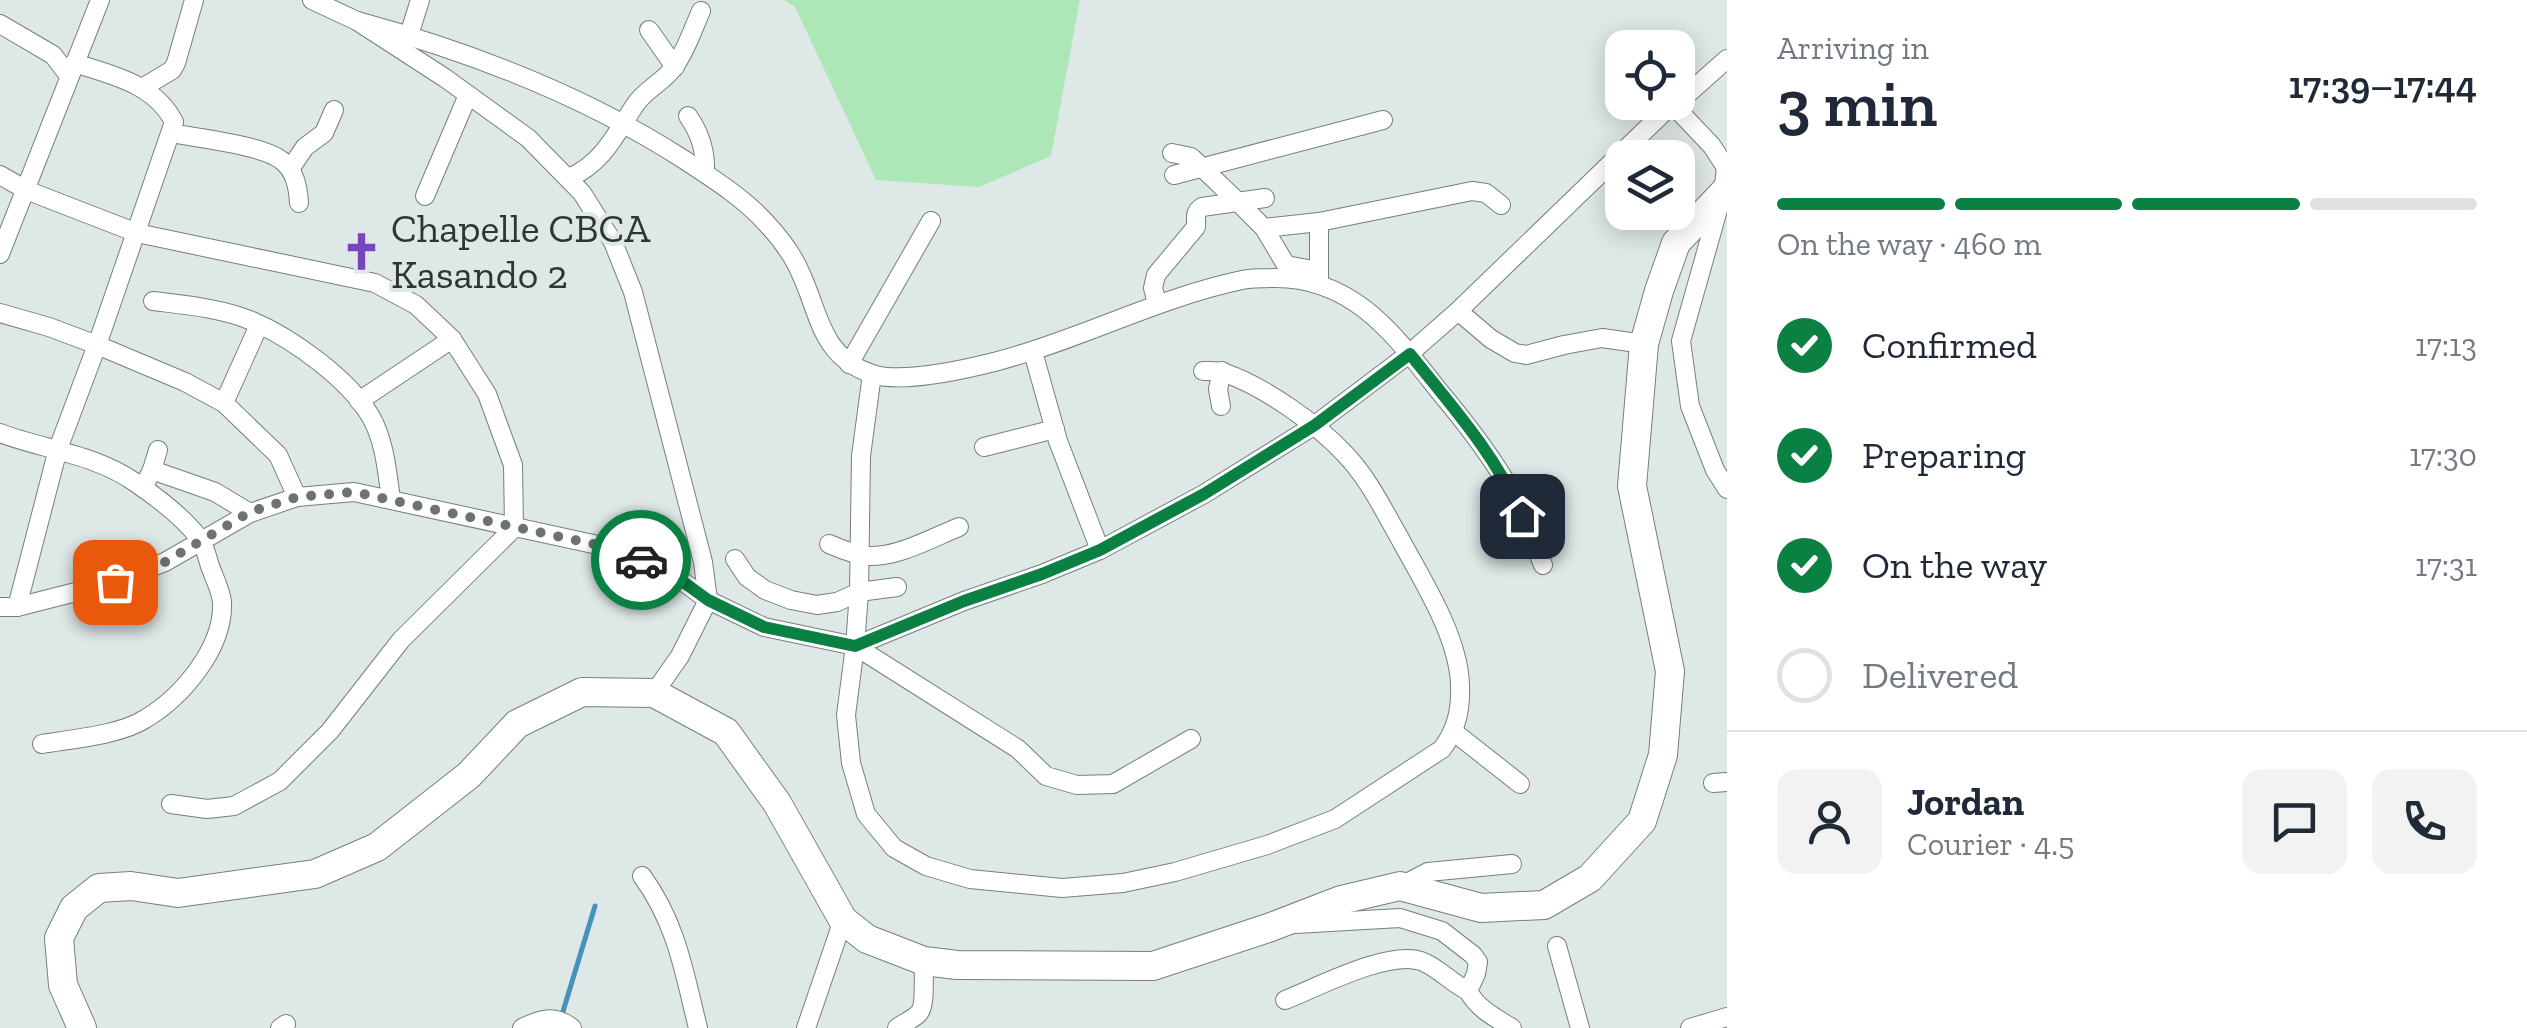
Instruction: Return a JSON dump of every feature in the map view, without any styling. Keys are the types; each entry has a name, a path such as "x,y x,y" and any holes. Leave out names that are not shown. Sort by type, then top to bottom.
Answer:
{"highway":[{"path":"82,1028 63,986 59,938 74,908 99,888 132,886 178,893 315,874 378,848 469,775 517,724 582,692 654,694 726,732 778,803 843,920 866,939 924,961 957,965 1154,966 1340,900 1400,886 1480,908 1544,905 1590,878 1642,821 1664,754 1670,671 1632,486 1644,344 1676,244 1725,190"}],"street":[{"path":"0,254 100,0"},
{"path":"142,88 172,70 194,0"},
{"path":"312,0 358,21 409,35 511,73 625,124 705,174 767,224 800,271 833,350 849,364 872,374 893,378 976,366 1033,352 1158,303 1246,278 1319,278"},
{"path":"409,35 420,0"},
{"path":"569,178 585,171 625,124 636,103 675,67 701,11"},
{"path":"358,21 528,138 569,178 613,242 633,292 703,562 708,600 680,656 654,694"},
{"path":"0,24 72,70 136,83 168,111 174,122 58,449 8,607"},
{"path":"649,30 675,67"},
{"path":"1695,87 1727,59"},
{"path":"425,196 468,95"},
{"path":"290,169 305,147 324,133 334,110"},
{"path":"688,116 706,155 705,174"},
{"path":"1174,175 1383,120"},
{"path":"855,646 1100,550 1204,494 1315,425 1410,354 1656,120"},
{"path":"1687,120 1726,168 1725,190 1681,341 1690,406 1715,470 1727,489"},
{"path":"171,133 261,150 278,157 296,181 298,203"},
{"path":"1172,153 1191,158 1239,203 1264,228 1286,265 1319,278 1372,313 1410,354 1476,437 1512,491 1544,565"},
{"path":"0,175 26,190 137,233 375,283 416,305 452,339 487,394 512,466 514,528 401,640 330,731 280,781 234,806 206,809 171,804"},
{"path":"1264,228 1318,222 1472,191 1486,193 1502,205"},
{"path":"1158,303 1153,288 1156,275 1196,226 1197,210 1265,198"},
{"path":"849,364 931,221"},
{"path":"1318,222 1319,278"},
{"path":"153,301 252,321 322,364 348,386 372,418 384,449 390,500"},
{"path":"1458,311 1490,339 1526,355 1602,338 1644,344"},
{"path":"0,313 97,346 185,382 224,403 278,455 297,497"},
{"path":"224,403 259,325"},
{"path":"359,402 452,339"},
{"path":"1033,352 1054,430 1100,550"},
{"path":"872,374 860,456 859,592 846,716 852,763 866,814 894,848 926,866 970,879 1062,888 1123,883 1175,872 1267,845 1335,818 1442,749 1454,732 1460,709 1454,649 1425,585 1370,486 1315,425 1260,390 1222,372 1203,370"},
{"path":"1221,406 1218,389 1222,372"},
{"path":"984,447 1054,430"},
{"path":"0,434 100,464 143,488 201,540 222,601 219,624 201,668 144,721 98,736 42,744"},
{"path":"143,488 158,450"},
{"path":"152,470 215,492 250,512"},
{"path":"8,607 115,582 165,562 250,512 297,497 354,492 607,547 667,570 708,600 764,627 855,646 1018,749 1046,776 1077,785 1113,784 1191,739"},
{"path":"828,544 872,555 900,551 959,528"},
{"path":"734,559 747,577 765,590 817,605 837,602 859,592 897,587"},
{"path":"1454,732 1520,784"},
{"path":"1400,886 1428,872 1512,864"},
{"path":"642,876 660,900 676,940 698,1028"},
{"path":"1271,927 1400,918 1442,931 1478,962 1468,991"},
{"path":"806,1028 843,920"},
{"path":"1557,946 1580,1028"},
{"path":"1285,1000 1375,964 1407,958 1426,962 1468,991 1482,1010 1512,1028"},
{"path":"897,1028 919,1013 923,1004 924,961"},
{"path":"1690,1028 1727,1017"},
{"path":"522,1028 542,1018 565,1024"}],"green space":[{"path":"784,0 1080,0 1051,156 979,187 876,180 795,7"}],"waterway":[{"path":"561,1018 595,906"}],"way so far":[{"path":"115,582 165,562 250,512 297,497 354,492 607,547 641,560"}],"place":[{"name":"Chapelle CBCA Kasando 2","path":"361,251"}],"route":[{"path":"641,560 667,570 708,600 764,627 855,646 1100,550 1204,494 1315,425 1410,354 1476,437 1512,491 1522,516"}]}
